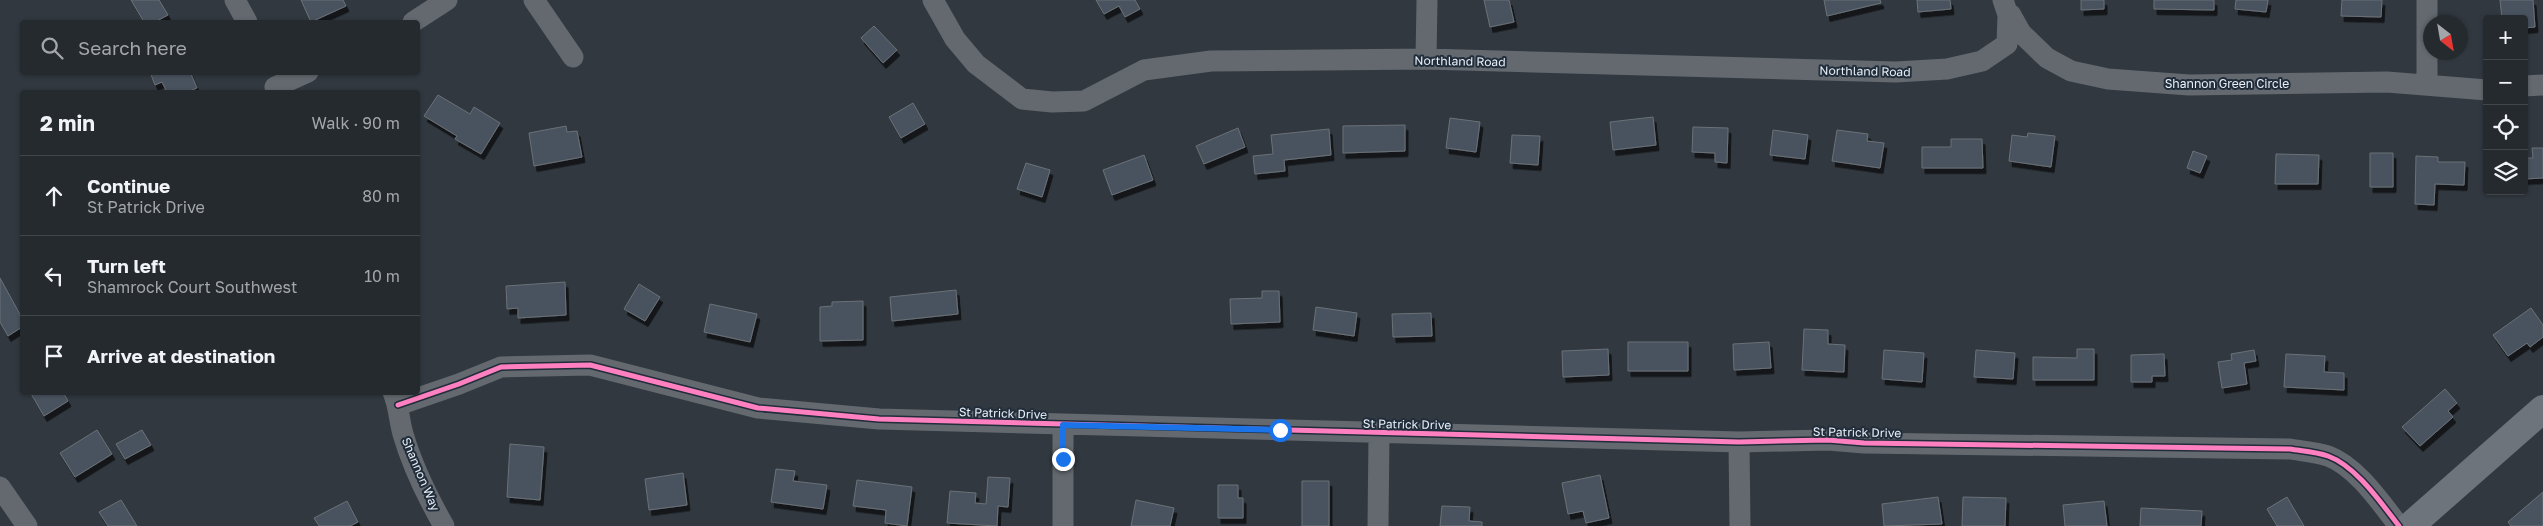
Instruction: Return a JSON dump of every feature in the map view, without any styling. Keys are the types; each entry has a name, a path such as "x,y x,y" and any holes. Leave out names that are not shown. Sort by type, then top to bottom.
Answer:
{"street":[{"path":"236,0 246,20"},
{"path":"416,20 447,0"},
{"path":"534,0 573,57"},
{"name":"Northland Road","path":"933,0 956,38 976,64 1022,99 1084,101 1144,70 1211,61 1426,59 1896,72 1947,69 1982,61 2007,44 2005,7"},
{"path":"1426,59 1428,0"},
{"path":"2427,0 2427,85"},
{"name":"Shannon Green Circle","path":"2005,7 2021,33 2047,58 2072,71 2108,79 2189,84 2387,82 2483,90"},
{"path":"274,84 300,75"},
{"path":"2528,86 2543,85"},
{"name":"St Patrick Drive","path":"420,393 459,384 501,366 590,365 758,408 880,420 1739,442 1828,440 1864,443 2290,449 2328,456 2352,472 2376,495 2399,526"},
{"name":"St Patrick Drive","path":"396,399 413,395"},
{"name":"Shannon Way","path":"396,399 403,434 432,504 444,526"},
{"path":"2410,526 2543,409"},
{"path":"1063,425 1063,526"},
{"path":"1378,526 1379,433"},
{"path":"1739,442 1740,526"},
{"path":"0,487 27,526"}],"building":[{"path":"131,0 159,0 168,15 159,20 143,20"},
{"path":"301,0 343,0 346,6 315,20 310,20"},
{"path":"1096,0 1135,0 1140,9 1125,17 1119,6 1104,14"},
{"path":"1484,0 1509,0 1514,22 1490,27"},
{"path":"1824,0 1880,0 1881,3 1827,16"},
{"path":"1917,0 1950,0 1951,9 1918,12"},
{"path":"2081,0 2104,0 2104,9 2081,10"},
{"path":"2154,0 2214,0 2214,10 2154,9"},
{"path":"2236,0 2268,0 2266,12 2235,9"},
{"path":"2342,0 2382,0 2381,17 2341,16"},
{"path":"2500,0 2533,0 2535,27 2528,28 2528,15 2502,15"},
{"path":"874,26 897,50 883,63 861,38"},
{"path":"151,75 191,75 197,88 192,90 166,90 162,82 155,85"},
{"path":"438,95 470,114 474,107 500,123 481,154 455,139 457,136 424,116"},
{"path":"913,103 925,124 901,138 889,117"},
{"path":"1653,117 1656,145 1613,150 1610,122"},
{"path":"1450,118 1480,122 1476,152 1446,148"},
{"path":"1405,125 1405,151 1343,153 1343,126"},
{"path":"566,126 567,132 577,131 582,157 534,166 529,133"},
{"path":"1693,127 1728,128 1727,163 1715,162 1715,153 1692,152"},
{"path":"1238,128 1245,147 1204,164 1196,146"},
{"path":"1329,129 1331,155 1284,160 1285,171 1255,174 1253,156 1273,154 1271,135"},
{"path":"1773,130 1808,135 1805,159 1770,155"},
{"path":"1837,130 1868,134 1867,141 1884,143 1880,168 1832,161"},
{"path":"2028,133 2055,136 2051,167 2009,161 2012,135 2027,137"},
{"path":"1512,135 1540,136 1538,165 1510,163"},
{"path":"1951,139 1982,139 1983,168 1922,168 1922,147 1951,147"},
{"path":"2532,148 2543,148 2543,178 2528,179 2528,158 2533,158"},
{"path":"2193,151 2207,156 2200,173 2187,168"},
{"path":"2370,153 2393,153 2393,187 2370,187"},
{"path":"2276,154 2319,155 2318,184 2275,184"},
{"path":"1144,155 1153,180 1112,195 1103,170"},
{"path":"2416,156 2438,157 2438,162 2465,162 2464,185 2435,184 2434,205 2415,204"},
{"path":"1026,163 1050,170 1042,197 1017,189"},
{"path":"0,278 20,314 20,328 8,336 0,322"},
{"path":"565,282 566,315 518,318 518,308 507,309 506,286"},
{"path":"639,284 660,297 645,321 624,309"},
{"path":"956,290 958,314 892,321 890,297"},
{"path":"1262,291 1279,291 1280,322 1231,324 1230,299 1262,298"},
{"path":"863,301 863,340 820,341 820,307 832,306 832,302"},
{"path":"710,304 757,314 750,342 704,332"},
{"path":"1316,307 1357,313 1354,336 1313,330"},
{"path":"2531,308 2543,325 2543,337 2530,347 2527,343 2508,356 2493,335"},
{"path":"1431,313 1432,336 1393,337 1392,314"},
{"path":"1804,329 1828,330 1828,344 1845,345 1844,372 1802,370"},
{"path":"1628,342 1688,342 1688,371 1628,371"},
{"path":"1769,342 1771,368 1734,370 1733,344"},
{"path":"1608,349 1609,375 1563,377 1562,351"},
{"path":"2077,349 2094,349 2094,380 2033,380 2033,357 2077,358"},
{"path":"1884,350 1924,353 1922,382 1882,379"},
{"path":"1976,350 2015,353 2013,379 1974,377"},
{"path":"2254,350 2256,361 2244,363 2247,384 2222,388 2218,362 2232,360 2231,354"},
{"path":"2164,354 2165,376 2152,376 2152,382 2131,382 2131,355"},
{"path":"2286,354 2325,356 2324,372 2344,373 2344,390 2284,387"},
{"path":"2445,389 2457,403 2448,411 2453,417 2420,446 2402,427"},
{"path":"32,395 65,395 68,401 44,416"},
{"path":"97,430 112,454 75,477 60,453"},
{"path":"142,430 151,445 125,459 116,444"},
{"path":"510,444 544,447 540,500 507,497"},
{"path":"776,469 795,471 793,481 827,485 823,509 771,502"},
{"path":"683,473 687,505 649,510 645,479"},
{"path":"1600,475 1609,518 1586,523 1583,511 1568,514 1562,483"},
{"path":"988,477 1010,478 1008,507 998,506 997,526 947,523 950,491 976,493 975,503 986,504"},
{"path":"857,480 912,487 907,526 885,523 886,510 853,506"},
{"path":"1302,481 1329,481 1329,526 1302,526"},
{"path":"1218,485 1238,485 1238,498 1243,498 1243,518 1218,518"},
{"path":"2543,492 2543,526 2511,526 2508,522"},
{"path":"1938,497 1942,524 1884,526 1882,504"},
{"path":"1963,497 2006,498 2005,526 1962,526"},
{"path":"2287,497 2304,526 2277,526 2267,509"},
{"path":"121,500 137,526 108,526 99,512"},
{"path":"1136,500 1174,508 1170,526 1131,526"},
{"path":"347,501 358,522 350,526 319,526 314,518"},
{"path":"2104,501 2107,526 2065,526 2063,505"},
{"path":"1442,506 1470,507 1469,521 1482,522 1482,526 1440,526"},
{"path":"2141,508 2202,511 2201,526 2140,526"}],"cycle path":[{"path":"398,405 501,367 590,365 758,408 879,419 1739,442 1828,440 1864,443 2290,449 2328,456 2348,468 2376,496 2399,526"}],"route":[{"path":"1063,459 1063,425 1280,430"}]}
